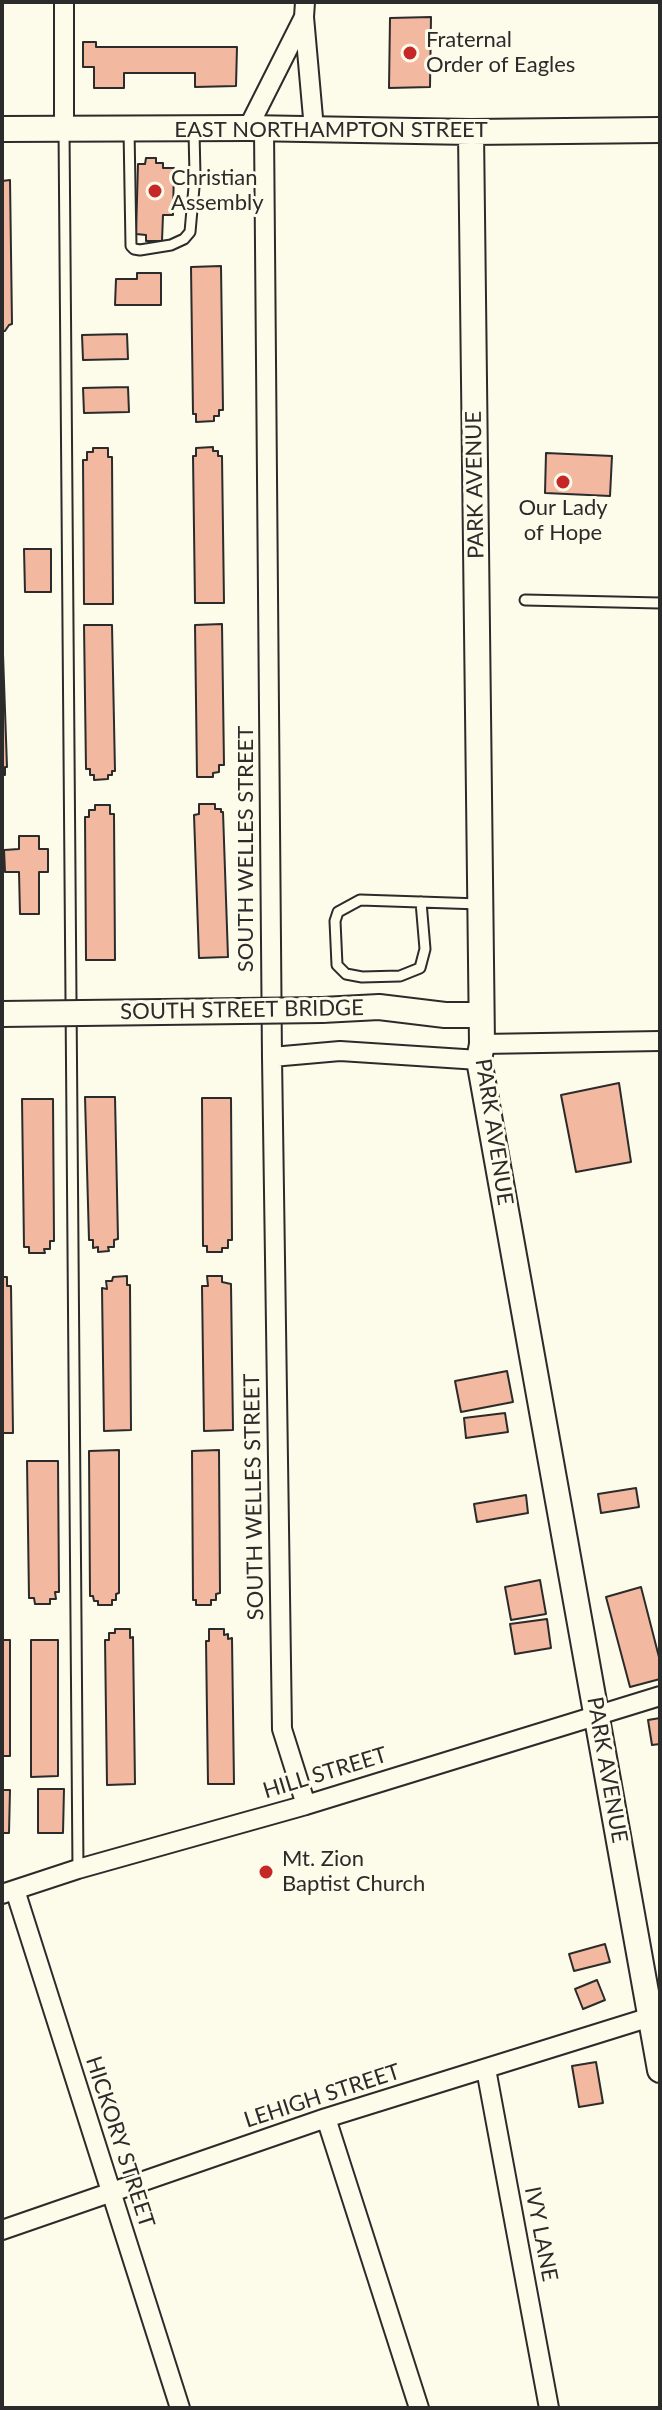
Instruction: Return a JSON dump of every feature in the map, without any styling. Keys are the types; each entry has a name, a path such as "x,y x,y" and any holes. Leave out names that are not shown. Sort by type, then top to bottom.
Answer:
{"main road":[{"name":"EAST NORTHAMPTON STREET","path":"2,129 660,130"},
{"name":"PARK AVENUE","path":"471,132 480,1052 597,1715 655,2016 660,2070"},
{"name":"SOUTH STREET BRIDGE","path":"2,1014 379,1007 445,1015 481,1015"}],"street":[{"path":"64,2 64,129"},
{"path":"256,129 304,10"},
{"path":"304,10 314,129"},
{"name":"SOUTH WELLES STREET","path":"256,129 282,1729 306,1805"},
{"path":"272,1057 340,1051 480,1052 660,1041"},
{"name":"HILL STREET","path":"8,1892 78,1869 306,1805 660,1696"},
{"name":"HICKORY STREET","path":"8,1892 111,2193 180,2408"},
{"name":"LEHIGH STREET","path":"2,2230 326,2118 655,2016"},
{"name":"IVY LANE","path":"486,2069 549,2408"},
{"path":"326,2118 419,2408"}],"lane":[{"path":"64,129 78,1869"},
{"path":"129,129 131,246 140,250 171,245 190,232 195,176 194,129"},
{"path":"525,600 660,603"},
{"path":"421,902 425,949 420,968 400,976 362,977 346,974 337,965 335,921 338,912 360,900 421,902 480,904"}],"building":[{"name":"Fraternal Order of Eagles","path":"431,17 430,87 389,88 390,18"},
{"path":"83,42 96,42 96,47 237,47 236,86 195,87 195,73 124,73 124,88 94,88 94,67 83,67"},
{"name":"Christian Assembly","path":"146,158 156,158 156,163 163,163 163,168 174,168 173,215 163,215 162,241 146,241 146,235 136,234 138,164 145,164"},
{"path":"10,180 12,324 2,331 2,181"},
{"path":"221,266 223,410 219,410 219,416 214,416 214,421 196,422 196,414 193,414 191,267"},
{"path":"137,273 161,273 161,305 115,305 116,279 137,279"},
{"path":"127,334 128,359 83,360 82,335"},
{"path":"128,387 129,412 84,413 83,388"},
{"path":"213,447 213,451 218,451 218,456 222,456 224,603 195,603 193,456 196,456 196,448"},
{"path":"93,448 108,448 108,457 112,457 113,604 84,604 83,460 87,460 87,452 93,452"},
{"path":"546,453 612,456 610,496 545,493"},
{"path":"24,549 51,549 51,592 25,592"},
{"path":"222,624 224,765 219,765 219,772 213,773 213,777 197,777 195,625"},
{"path":"84,625 112,625 115,771 108,775 108,779 94,780 90,769 86,769"},
{"path":"2,626 7,767 5,775 2,775"},
{"path":"199,804 215,804 215,809 223,812 228,957 199,958 194,815 199,814"},
{"path":"95,805 110,805 110,814 114,814 115,960 86,960 85,817 89,817 89,810 95,810"},
{"path":"19,836 39,836 39,849 48,849 48,872 39,872 39,914 20,914 19,872 5,872 4,850 19,849"},
{"path":"619,1083 631,1162 576,1172 561,1095"},
{"path":"85,1097 115,1097 118,1239 114,1240 114,1247 108,1247 109,1251 98,1252 98,1247 93,1248 93,1240 89,1240"},
{"path":"202,1098 231,1098 232,1240 228,1240 228,1248 222,1248 222,1252 207,1252 207,1246 203,1246"},
{"path":"22,1099 53,1099 54,1241 50,1241 50,1249 44,1249 45,1253 29,1253 29,1247 24,1247"},
{"path":"127,1276 127,1285 130,1285 131,1430 104,1431 102,1288 107,1289 106,1281 112,1281 113,1277"},
{"path":"207,1276 222,1276 222,1282 231,1284 233,1430 204,1431 202,1286 208,1286"},
{"path":"2,1277 7,1277 7,1286 11,1286 13,1433 2,1433"},
{"path":"507,1371 513,1402 461,1412 455,1381"},
{"path":"505,1413 508,1432 466,1438 464,1418"},
{"path":"119,1450 119,1593 116,1600 112,1600 112,1605 98,1605 98,1601 90,1596 89,1451"},
{"path":"219,1450 220,1593 216,1594 216,1600 211,1600 211,1605 196,1605 196,1600 193,1600 192,1451"},
{"path":"27,1461 58,1461 59,1592 55,1592 56,1599 50,1599 50,1604 35,1604 34,1598 29,1598"},
{"path":"636,1488 639,1507 601,1513 598,1494"},
{"path":"526,1495 528,1513 477,1522 474,1504"},
{"path":"540,1580 546,1614 511,1620 505,1587"},
{"path":"641,1587 660,1661 660,1679 630,1687 606,1597"},
{"path":"547,1619 551,1648 515,1654 510,1624"},
{"path":"115,1629 130,1629 130,1638 133,1637 135,1784 107,1785 105,1640 109,1640 109,1633 115,1633"},
{"path":"209,1629 224,1629 224,1635 232,1638 234,1784 208,1784 206,1641 209,1641"},
{"path":"2,1640 10,1640 10,1756 2,1756"},
{"path":"31,1640 58,1640 58,1776 31,1777"},
{"path":"660,1718 660,1744 652,1745 648,1720"},
{"path":"38,1789 64,1789 63,1833 38,1833"},
{"path":"2,1790 10,1790 9,1833 2,1833"},
{"path":"605,1944 610,1962 574,1971 569,1954"},
{"path":"597,1980 605,2000 583,2009 575,1989"},
{"path":"596,2062 603,2103 579,2107 572,2066"}],"place":[{"name":"Fraternal Order of Eagles","path":"410,53"},
{"name":"Christian Assembly","path":"155,191"},
{"name":"Our Lady of Hope","path":"563,482"},
{"name":"Mt. Zion Baptist Church","path":"266,1872"}]}
